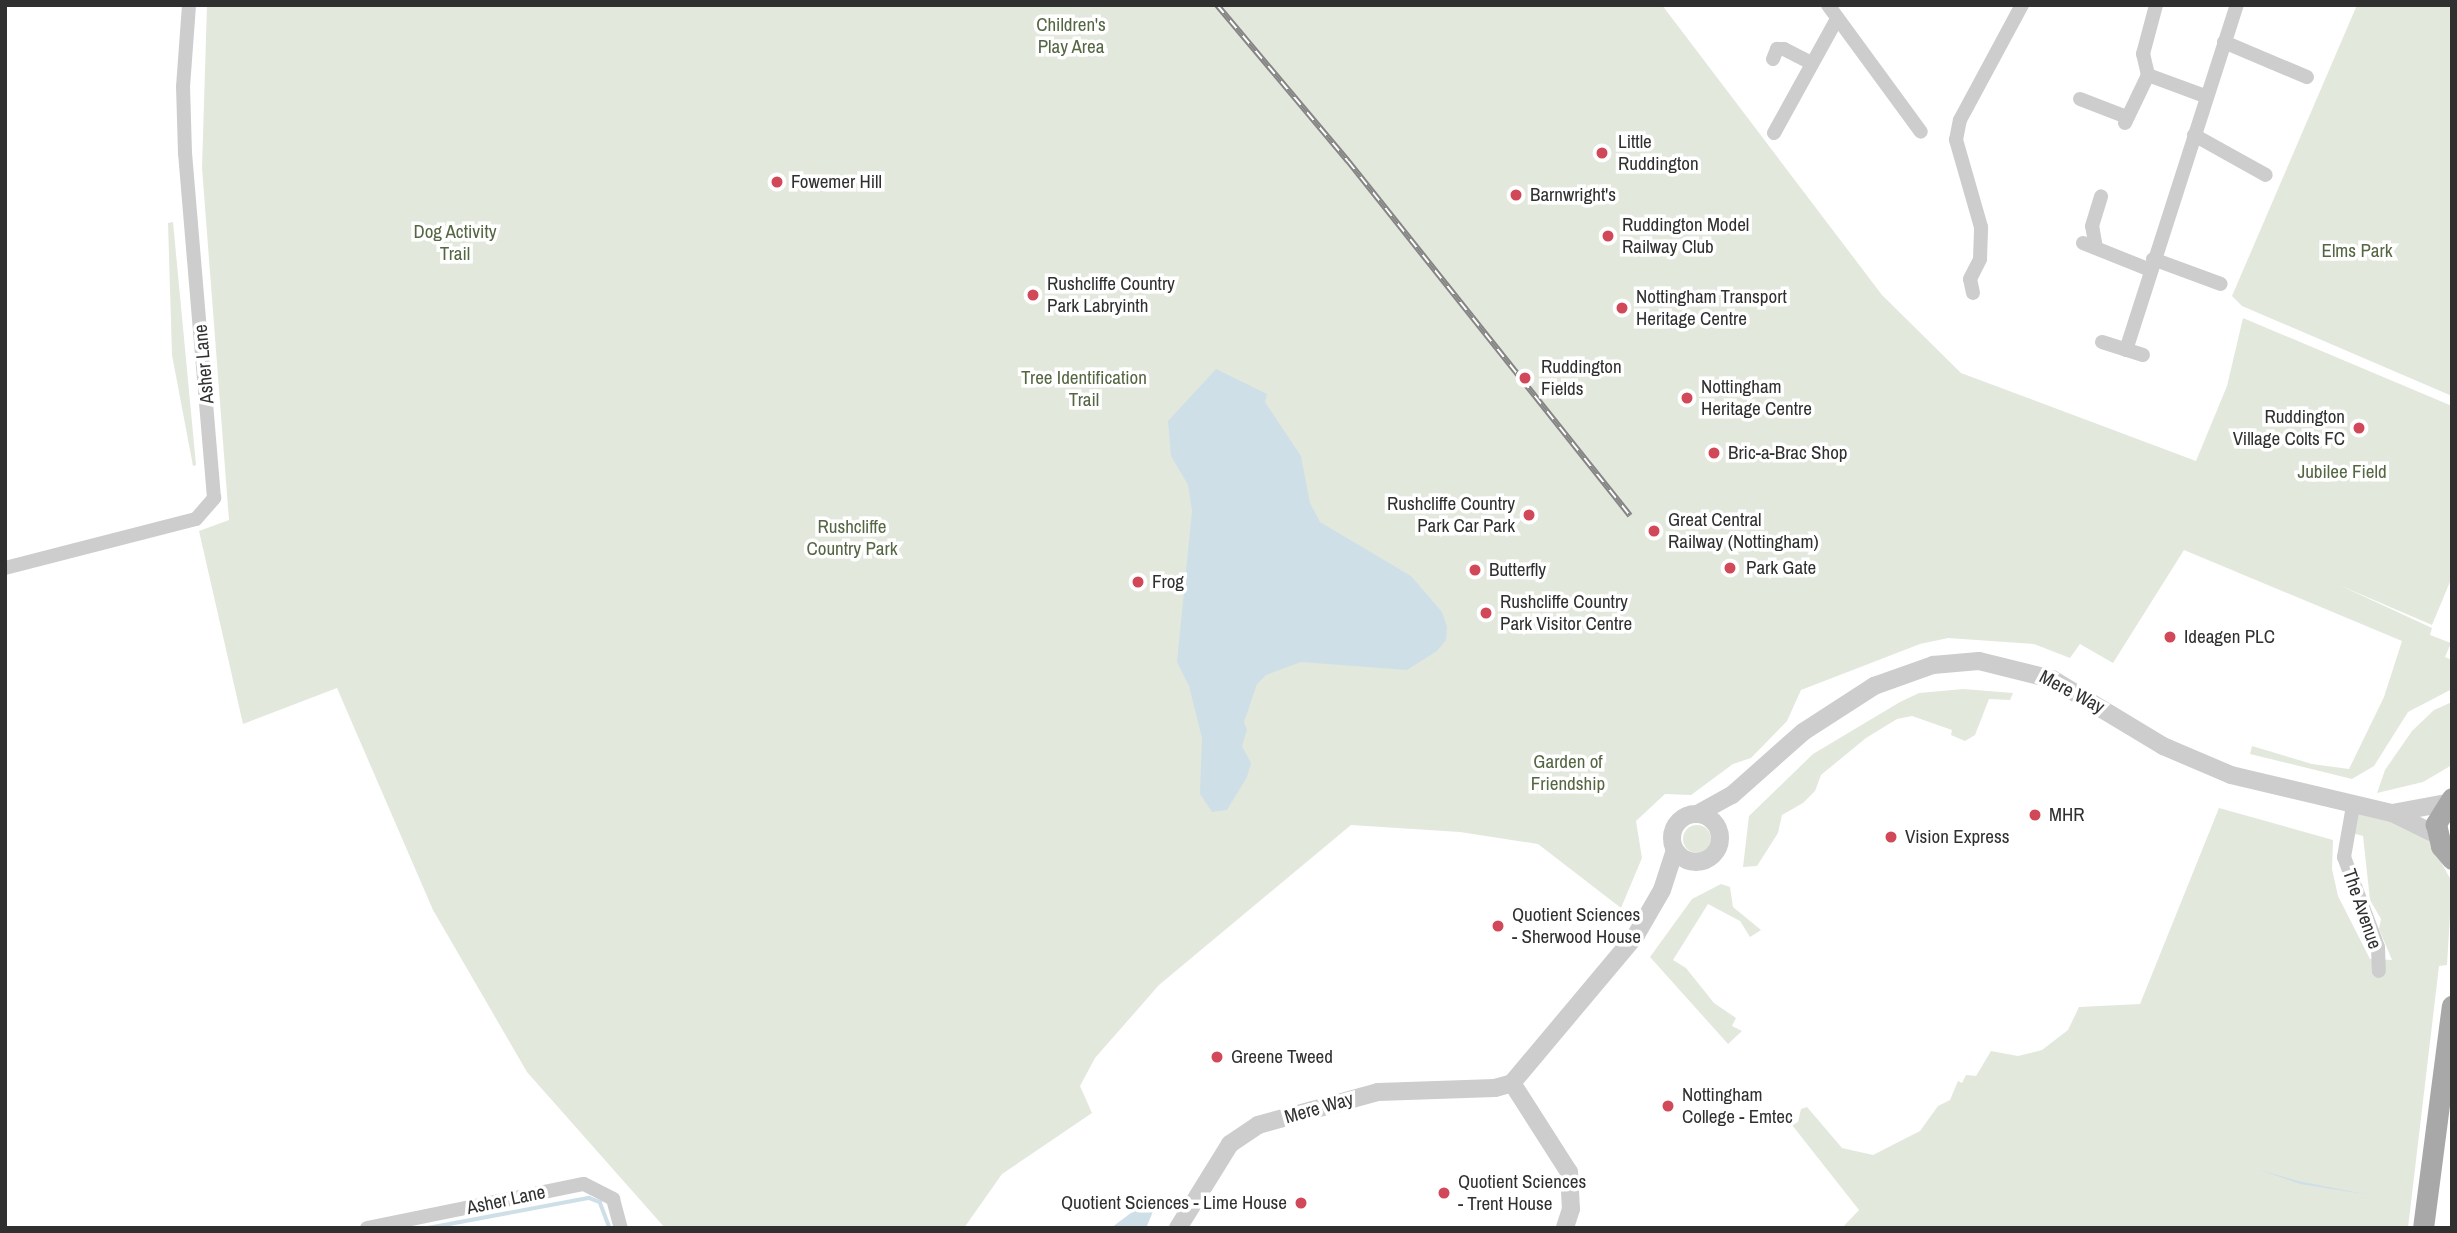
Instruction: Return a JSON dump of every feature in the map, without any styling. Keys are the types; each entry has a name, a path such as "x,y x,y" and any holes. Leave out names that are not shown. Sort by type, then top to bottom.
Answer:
{"main road":[{"path":"2449,800 2439,813 2437,835 2452,859"},
{"path":"2423,1228 2452,1006"}],"street":[{"name":"Asher Lane","path":"5,568 196,519 214,498 185,153 183,87 189,5"},
{"path":"1828,5 1921,132"},
{"path":"1972,293 1970,279 1980,258 1981,227 1957,152 1958,130 2022,5"},
{"path":"2126,350 2204,96 2237,5"},
{"path":"2128,115 2148,75 2143,54 2155,8 2170,15"},
{"path":"1774,133 1836,19"},
{"path":"2224,42 2307,77"},
{"path":"1773,59 1777,49 1784,49 1811,62"},
{"path":"2148,75 2204,96"},
{"path":"2080,99 2128,115 2147,114"},
{"path":"2194,135 2266,175"},
{"path":"2101,196 2092,226 2090,245 2221,284"},
{"path":"2102,342 2143,355"},
{"name":"Mere Way","path":"1699,813 1732,795 1809,728 1874,686 1933,666 1979,661 2052,678 2172,751 2231,775 2392,813 2437,835"},
{"name":"Mere Way","path":"1719,828 1732,795"},
{"name":"Mere Way","path":"2392,813 2449,800"},
{"name":"The Avenue","path":"2354,806 2344,858 2378,947 2379,971"},
{"path":"1565,1228 1572,1209 1569,1172 1512,1083 1624,950 1662,890 1675,850 1676,825 1699,813 1719,828 1719,847 1708,859 1697,863 1662,890"},
{"path":"1675,850 1697,863"},
{"name":"Mere Way","path":"1178,1228 1230,1144 1258,1125 1378,1092 1495,1088 1512,1083"},
{"name":"Asher Lane","path":"367,1228 584,1184 613,1199 621,1228"}],"green space":[{"name":"Rushcliffe Country Park","path":"207,5 1662,5 1882,295 1961,373 2196,461 2227,386 2243,318 2452,406 2452,577 2432,625 2339,585 2432,628 2430,635 2451,643 2445,657 2452,660 2452,689 2408,712 2374,766 2352,779 2250,754 2252,746 2312,764 2349,769 2384,697 2402,641 2184,550 2113,663 2080,644 2070,658 2034,644 1948,638 1920,644 1801,690 1787,721 1751,758 1733,764 1691,795 1665,794 1636,821 1642,858 1621,908 1538,844 1460,832 1351,825 1159,985 1095,1058 1080,1086 1092,1113 1002,1174 964,1228 665,1228 527,1072 433,910 337,688 243,724 199,531 229,520 202,168"},
{"name":"Elms Park","path":"2357,5 2452,5 2452,396 2242,306 2232,296"},
{"path":"173,222 196,465 193,466 172,355 168,223"},
{"path":"1963,689 2013,693 2010,700 1989,699 1975,735 1965,741 1951,735 1952,730 1912,716 1897,719 1866,738 1821,775 1815,791 1803,803 1782,815 1778,833 1757,866 1743,867 1749,816 1813,754 1919,693"},
{"path":"2452,702 2452,765 2423,782 2377,793 2385,770 2412,731 2434,710"},
{"path":"2219,808 2333,840 2332,869 2338,896 2370,959 2392,960 2379,929 2381,919 2370,900 2363,836 2352,833 2357,813 2412,827 2430,842 2452,882 2447,965 2439,966 2408,1228 1842,1228 1859,1210 1792,1125 1798,1122 1801,1109 1807,1107 1842,1148 1873,1155 1920,1131 1938,1106 1950,1100 1958,1081 1962,1083 1966,1075 1976,1076 1991,1051 2018,1056 2042,1050 2068,1030 2079,1007 2140,1004"},
{"path":"1697,825 1707,829 1711,839 1707,849 1697,853 1687,849 1683,839 1687,829"},
{"path":"1721,884 1730,887 1733,907 1761,930 1750,937 1740,921 1708,904 1673,960 1686,968 1714,1003 1736,1018 1732,1026 1742,1031 1728,1044 1650,957 1692,899"}],"shaded area":[{"path":"1216,369 1267,394 1265,402 1301,456 1310,503 1320,522 1411,576 1442,612 1447,627 1446,640 1437,651 1407,670 1301,662 1266,675 1257,684 1244,722 1247,730 1242,746 1251,763 1247,777 1227,810 1212,812 1200,794 1202,738 1189,686 1177,662 1192,511 1188,485 1171,456 1168,421"},
{"path":"2257,1169 2298,1181 2370,1195 2300,1184"},
{"path":"1148,1200 1155,1207 1146,1228 1111,1228"}],"waterway":[{"path":"428,1228 589,1198 600,1202 610,1228"}],"railway":[{"path":"1217,5 1348,161 1630,516"},
{"path":"1770,455 1778,453"}],"place":[{"name":"Little Ruddington","path":"1602,153"},
{"name":"Fowemer Hill","path":"777,182"},
{"name":"Barnwright's","path":"1516,195"},
{"name":"Ruddington Model Railway Club","path":"1608,236"},
{"name":"Rushcliffe Country Park Labryinth","path":"1033,295"},
{"name":"Nottingham Transport Heritage Centre","path":"1622,308"},
{"name":"Ruddington Fields","path":"1525,378"},
{"name":"Nottingham Heritage Centre","path":"1687,398"},
{"name":"Ruddington Village Colts FC","path":"2359,428"},
{"name":"Bric-a-Brac Shop","path":"1714,453"},
{"name":"Rushcliffe Country Park Car Park","path":"1529,515"},
{"name":"Great Central Railway (Nottingham)","path":"1654,531"},
{"name":"Park Gate","path":"1730,568"},
{"name":"Butterfly","path":"1475,570"},
{"name":"Frog","path":"1138,582"},
{"name":"Rushcliffe Country Park Visitor Centre","path":"1486,613"},
{"name":"Ideagen PLC","path":"2170,637"},
{"name":"MHR","path":"2035,815"},
{"name":"Vision Express","path":"1891,837"},
{"name":"Quotient Sciences - Sherwood House","path":"1498,926"},
{"name":"Greene Tweed","path":"1217,1057"},
{"name":"Nottingham College - Emtec","path":"1668,1106"},
{"name":"Quotient Sciences - Trent House","path":"1444,1193"},
{"name":"Quotient Sciences - Lime House","path":"1301,1203"}],"park label":[{"name":"Children's Play Area","path":"1071,36"},
{"name":"Dog Activity Trail","path":"455,243"},
{"name":"Tree Identification Trail","path":"1084,389"},
{"name":"Jubilee Field","path":"2342,472"},
{"name":"Garden of Friendship","path":"1568,773"}]}
